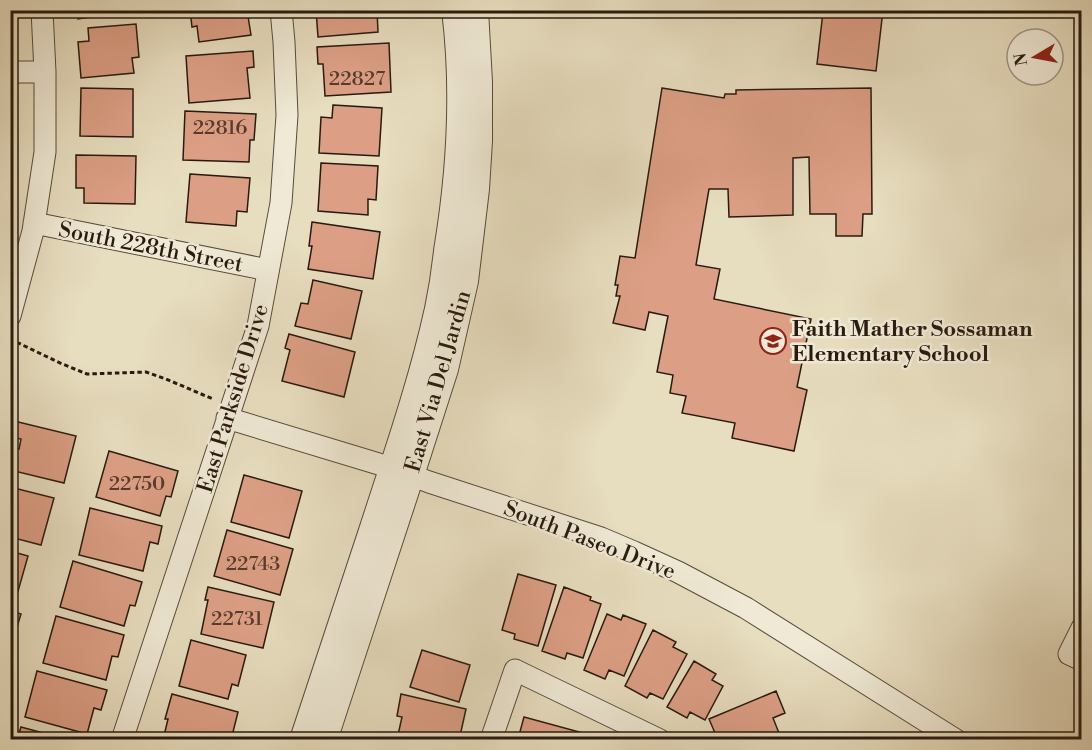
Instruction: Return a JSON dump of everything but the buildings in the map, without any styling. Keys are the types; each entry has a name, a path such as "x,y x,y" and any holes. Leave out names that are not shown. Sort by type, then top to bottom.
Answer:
{"street":[{"path":"10,316 34,223 45,152 42,10"},
{"name":"East Parkside Drive","path":"122,740 258,326 281,203 287,115 281,10"},
{"name":"East Via Del Jardin","path":"324,740 402,472 438,308 452,220 457,170 459,75 469,11"},
{"path":"10,72 45,72"},
{"name":"South 228th Street","path":"34,223 268,270"},
{"name":"South Paseo Drive","path":"229,413 601,538 678,572 746,608 956,740"},
{"name":"East Via Del Jardin","path":"303,740 402,472"},
{"path":"1075,657 1082,628"},
{"path":"491,740 515,670 660,740"}],"path":[{"path":"10,339 87,374 146,372 214,400 229,413"}],"place":[{"name":"Faith Mather Sossaman Elementary School","path":"773,341"}]}
